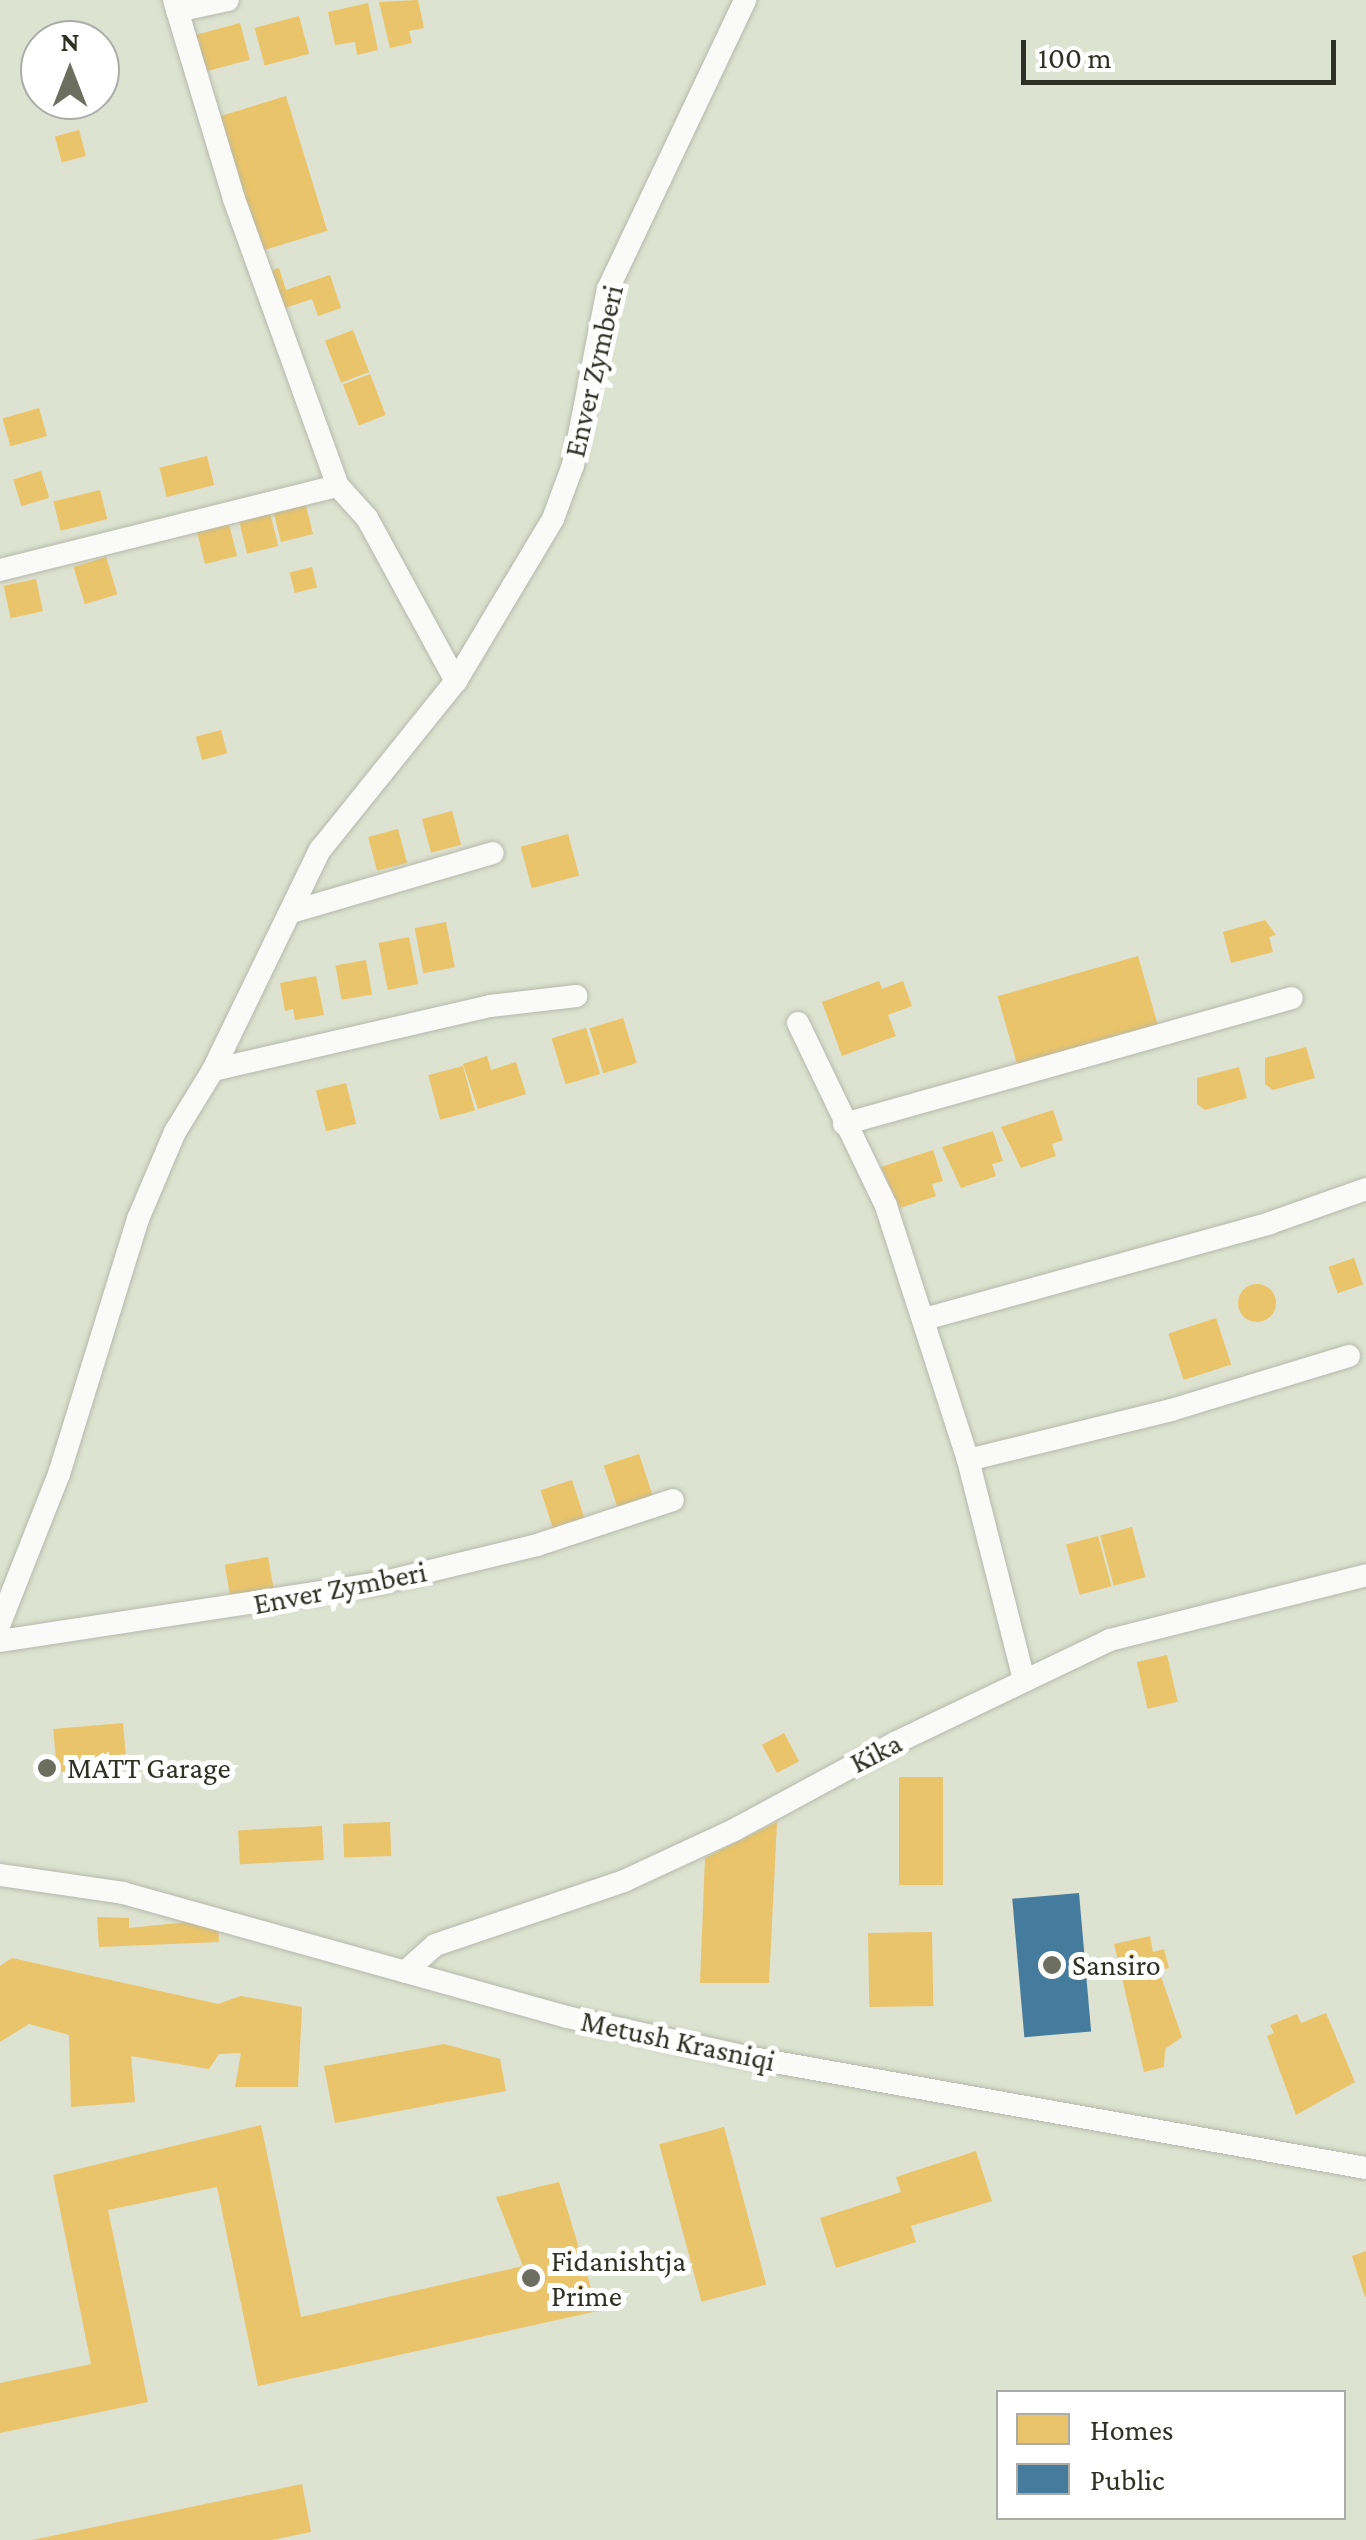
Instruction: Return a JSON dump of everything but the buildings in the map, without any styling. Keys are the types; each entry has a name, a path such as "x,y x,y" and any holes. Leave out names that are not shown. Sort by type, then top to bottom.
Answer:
{"street":[{"path":"228,0 176,5 240,218 338,486 366,518 456,680"},
{"name":"Enver Zymberi","path":"0,1623 59,1474 138,1219 176,1132 213,1070 280,920 291,912 320,850 456,680 553,518 572,465 608,289 744,0"},
{"path":"0,570 338,486"},
{"path":"291,912 493,852"},
{"path":"213,1070 490,1006 576,996"},
{"path":"844,1124 1292,998"},
{"path":"798,1023 886,1206 968,1460 1024,1678"},
{"path":"925,1320 1270,1223 1366,1189"},
{"path":"968,1460 1171,1410 1349,1356"},
{"name":"Enver Zymberi","path":"0,1641 380,1583 537,1545 673,1500"},
{"name":"Kika","path":"404,1972 436,1945 624,1881 734,1830 1024,1678 1110,1640 1366,1574"},
{"name":"Metush Krasniqi","path":"0,1875 124,1893 404,1972 747,2057 1366,2168"}],"place":[{"name":"MATT Garage","path":"47,1768"},
{"name":"Sansiro","path":"1052,1965"},
{"name":"Fidanishtja Prime","path":"531,2278"}]}
